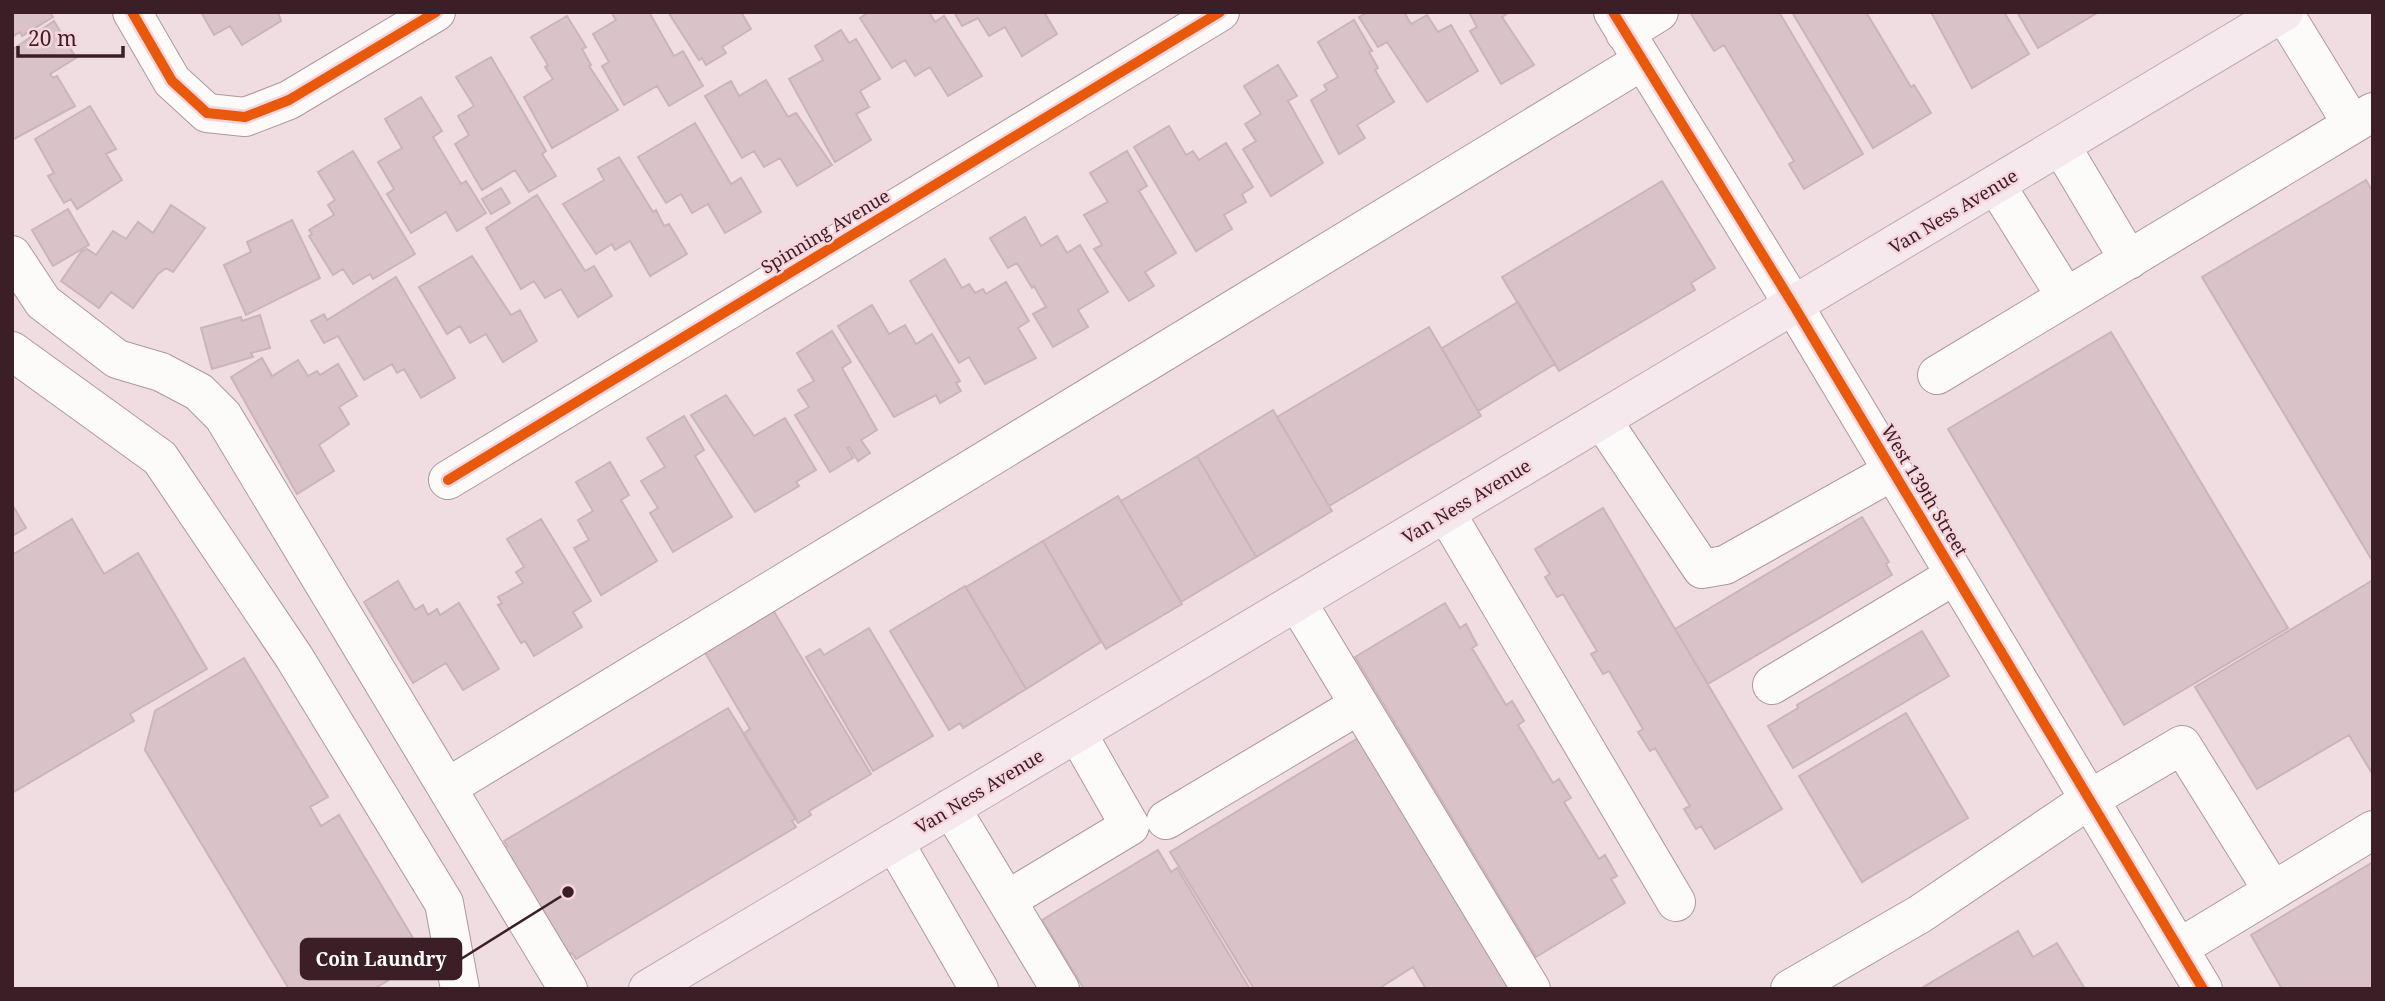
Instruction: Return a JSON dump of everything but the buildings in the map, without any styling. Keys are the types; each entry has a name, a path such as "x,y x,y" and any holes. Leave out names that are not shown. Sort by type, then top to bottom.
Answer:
{"main road":[{"name":"Van Ness Avenue","path":"648,989 2284,12"}],"street":[{"path":"132,12 172,81 207,113 245,117 289,100 436,12"},
{"name":"Spinning Avenue","path":"448,480 1220,12"},
{"path":"448,787 1627,35 1659,12"},
{"path":"1937,375 2362,118 2284,12"},
{"name":"West 139th Street","path":"1627,35 1794,306 2203,989"},
{"path":"2061,146 2129,260"},
{"path":"1996,185 2066,297"},
{"path":"12,255 43,302 117,359 161,372 199,391 223,416 568,989"},
{"path":"12,351 160,458 294,657 444,903 460,989"},
{"path":"1602,420 1702,569 1726,565 1893,471"},
{"path":"1446,513 1676,902"},
{"path":"1772,685 1955,575"},
{"path":"1297,602 1531,989"},
{"path":"1007,900 1359,705"},
{"path":"1077,733 1148,823"},
{"path":"1790,989 1920,914 2090,799 2182,745 2273,891"},
{"path":"951,808 1060,989"},
{"path":"2179,948 2373,830"},
{"path":"894,842 979,989"}],"cycle path":[{"path":"132,12 172,81 207,113 245,117 289,100 436,12"},
{"path":"448,480 1220,12"},
{"path":"1613,12 1794,306 2203,989"}],"place":[{"name":"Coin Laundry","path":"568,892"}]}
